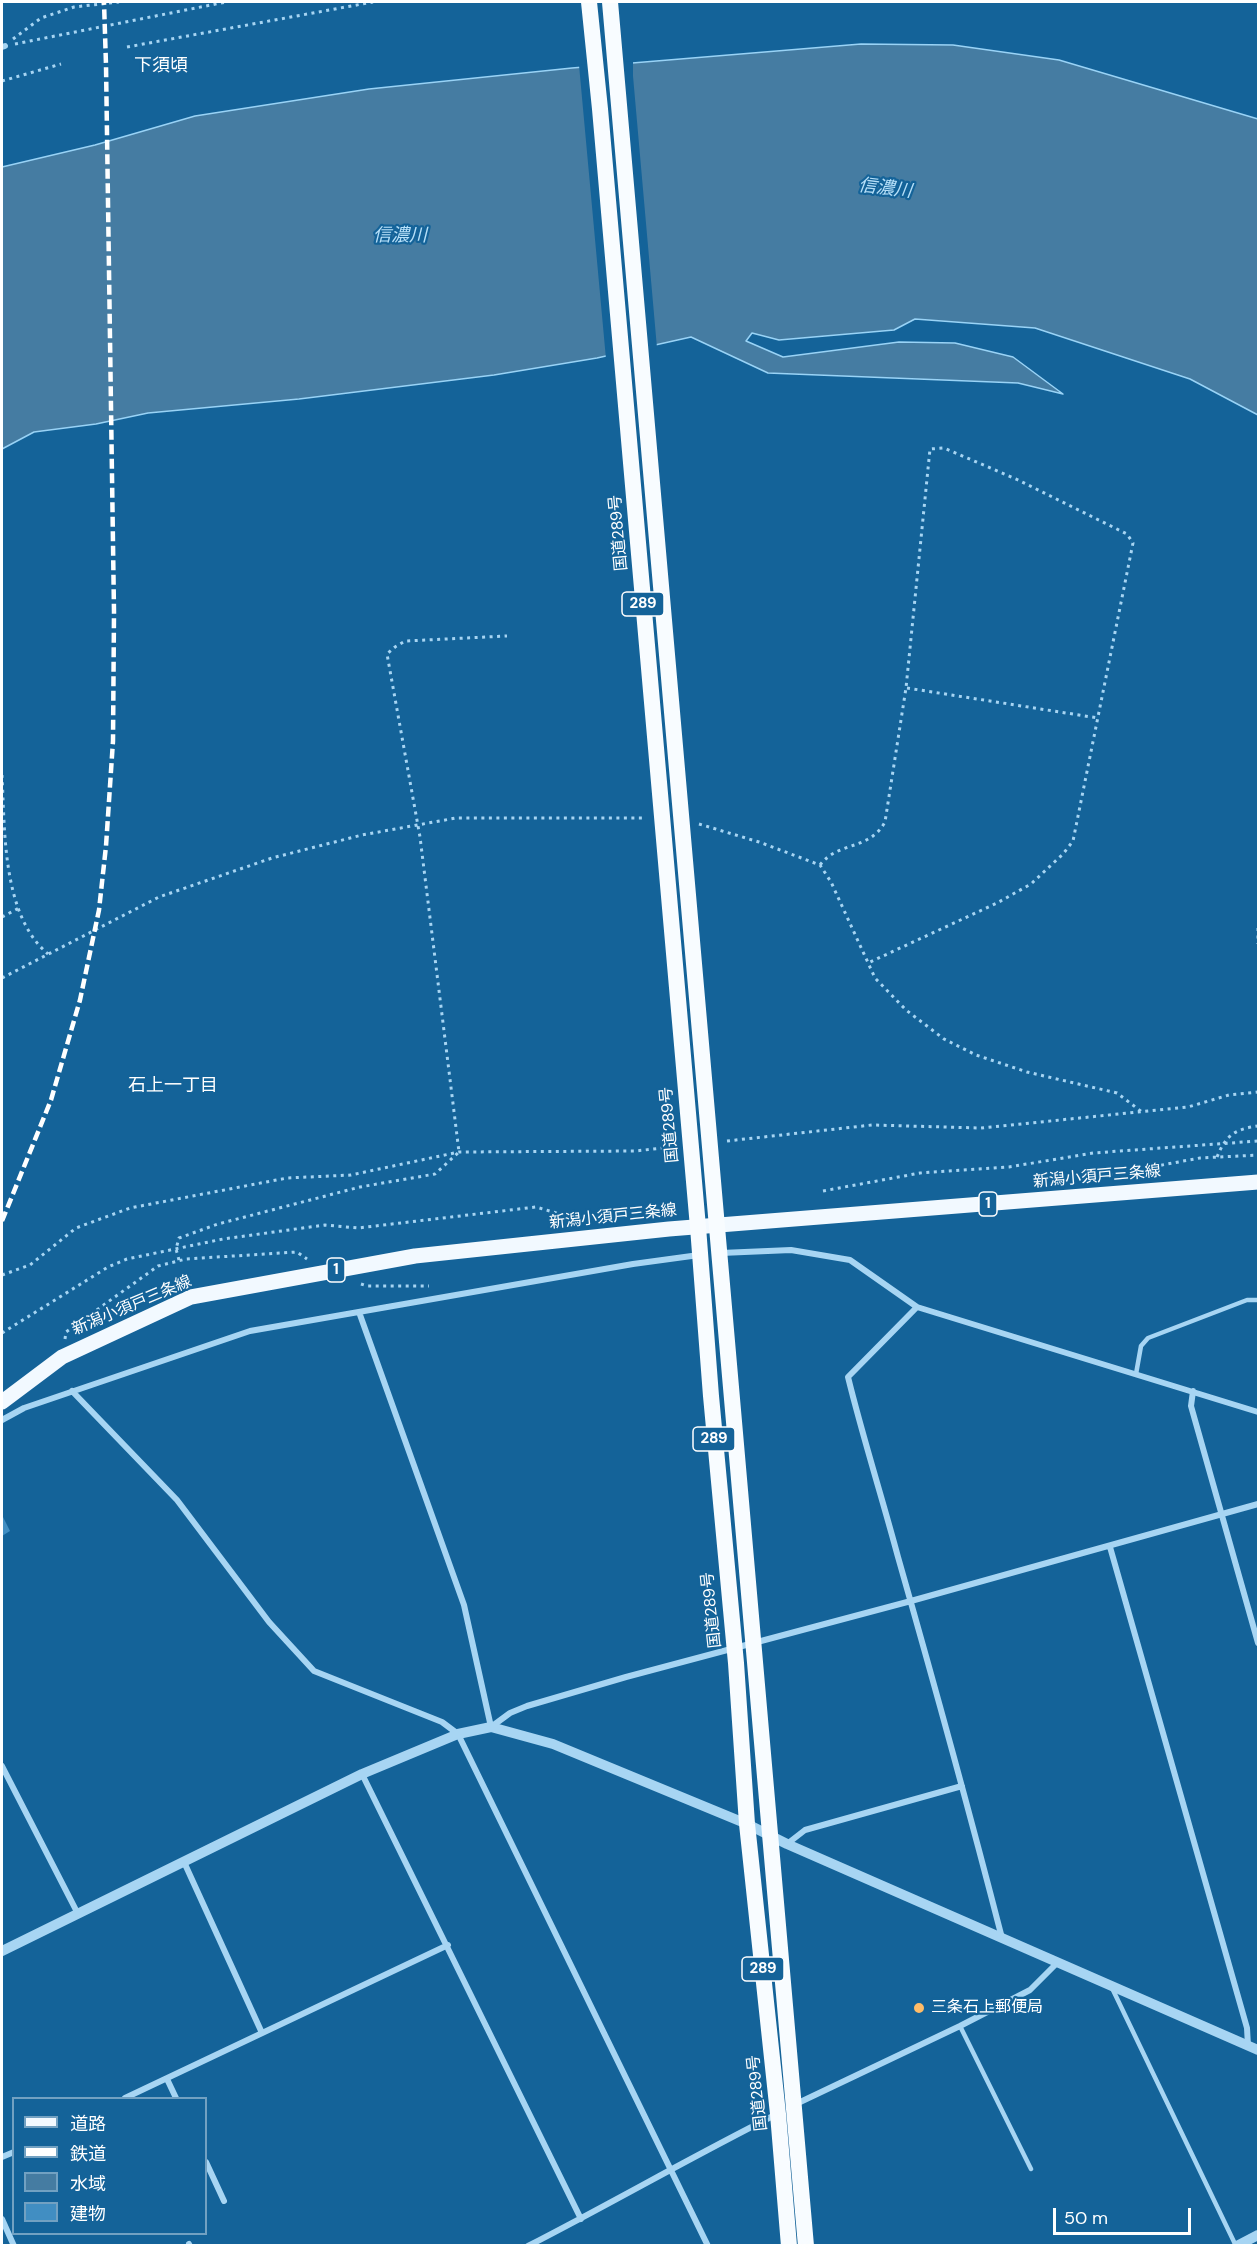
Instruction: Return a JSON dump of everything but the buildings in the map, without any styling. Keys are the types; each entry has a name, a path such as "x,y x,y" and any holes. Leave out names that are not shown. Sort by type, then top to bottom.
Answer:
{"highway":[{"name":"国道289号","path":"589,2 736,1663 747,1824 778,2114 789,2246"},
{"name":"国道289号","path":"610,2 806,2246"}],"main road":[{"name":"新潟小須戸三条線","path":"2,1402 62,1357 190,1297 415,1256 718,1225 1258,1182"}],"street":[{"path":"2,1420 24,1408 250,1331 633,1264 721,1253 791,1250 850,1260 917,1307 1258,1412"},
{"path":"917,1307 848,1377 1002,1938"},
{"path":"359,1312 464,1605 491,1727"},
{"path":"72,1391 177,1500 269,1622 314,1671 442,1722 458,1734 708,2246"},
{"path":"1193,1391 1191,1406 1258,1642"},
{"path":"2,1951 362,1774 458,1734 491,1727 510,1713 538,1702 1258,1504"},
{"path":"1110,1546 1253,2048"},
{"path":"491,1727 553,1744 747,1824 787,1844 1253,2048"},
{"path":"2,1766 78,1914"},
{"path":"362,1774 581,2218"},
{"path":"787,1844 805,1830 962,1786"},
{"path":"184,1862 262,2034"},
{"path":"127,2097 448,1945"},
{"path":"794,2105 960,2026 1030,1989 1058,1962"},
{"path":"167,2079 176,2097"},
{"path":"528,2246 670,2168 778,2114"},
{"path":"207,2164 224,2201"},
{"path":"2,2219 14,2246"},
{"path":"1237,2246 1258,2235"}],"lane":[{"path":"1136,1374 1141,1346 1148,1338 1247,1300 1258,1300"},
{"path":"1111,1985 1237,2246"},
{"path":"960,2026 1031,2169"}],"path":[{"path":"3,46 42,18 74,7 119,2"},
{"path":"3,46 226,2"},
{"path":"127,47 373,2"},
{"path":"2,81 61,64"},
{"path":"820,865 832,854 869,841 879,832 885,822 906,688 930,449 944,448 1016,479 1127,534 1133,543 1073,841 1063,854 1031,884 997,903 868,963"},
{"path":"459,1152 417,824 387,654 405,641 507,636"},
{"path":"906,688 1098,718"},
{"path":"2,775 6,846 15,901 36,944 48,954"},
{"path":"2,978 159,897 272,858 363,835 456,818 633,816 654,819"},
{"path":"696,823 707,824 820,865 831,882 875,978 906,1010 944,1039 976,1055 1027,1072 1117,1093 1142,1112"},
{"path":"2,917 19,909"},
{"path":"1258,928 1258,944"},
{"path":"718,1142 872,1125 981,1128 1188,1107 1229,1095 1258,1092"},
{"path":"1217,1157 1223,1143 1240,1128 1258,1126"},
{"path":"824,1191 920,1173 1009,1167 1093,1153 1258,1141"},
{"path":"2,1275 30,1265 76,1227 130,1208 287,1178 351,1175 459,1152 635,1151 682,1146"},
{"path":"179,1260 176,1249 178,1239 218,1224 360,1187 435,1174 459,1152"},
{"path":"1085,1196 1100,1176 1193,1160 1258,1155"},
{"path":"2,1333 108,1267 127,1259 223,1239 325,1225 358,1228 536,1208 580,1220"}],"water":[{"name":"信濃川","path":"861,44 953,45 1059,60 1258,119 1258,415 1190,379 1035,328 915,319 894,330 779,340 752,333 746,341 783,357 899,342 955,343 1013,357 1063,394 1018,383 768,373 691,337 597,358 494,375 299,399 148,413 96,424 34,432 2,449 2,167 95,145 195,116 369,89 572,68"}],"pier":[{"path":"633,61 657,348 606,359 579,65"}],"railway":[{"path":"2,1221 51,1100 80,1000 99,910 106,846 113,741 114,612 104,2"}],"place":[{"name":"三条石上郵便局","path":"919,2008"}],"district":[{"name":"下須頃","path":"161,66"},
{"name":"石上一丁目","path":"173,1086"}]}
